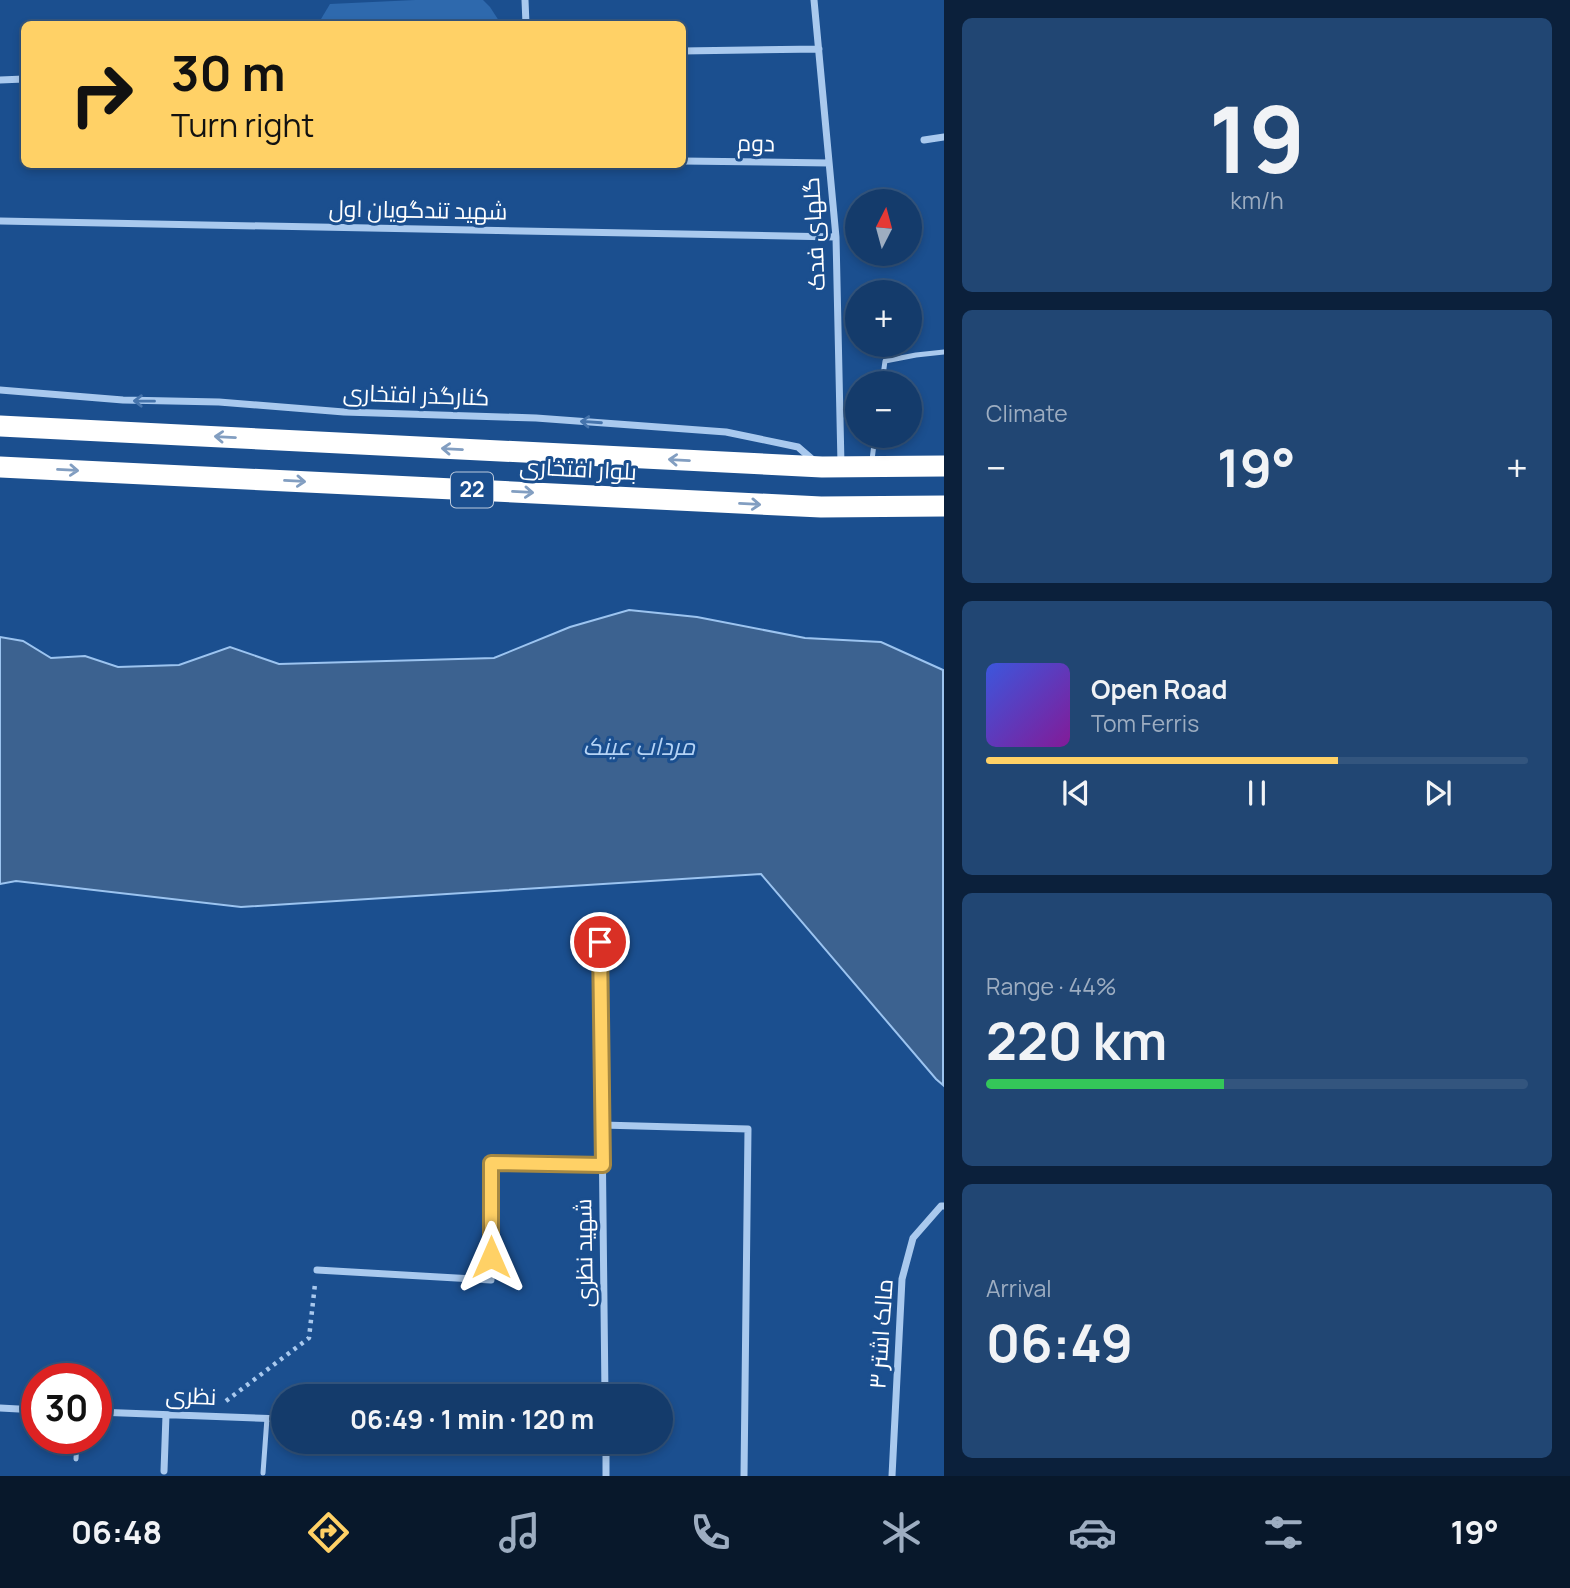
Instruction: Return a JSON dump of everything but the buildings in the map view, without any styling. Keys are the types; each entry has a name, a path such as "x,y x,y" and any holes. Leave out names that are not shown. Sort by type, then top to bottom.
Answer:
{"highway":[{"name":"بلوار افتخاری","path":"0,426 832,467 943,466"},
{"name":"بلوار افتخاری","path":"0,467 821,507 943,506"}],"street":[{"path":"525,0 526,21"},
{"name":"گلهای فدک","path":"814,0 836,237 832,467"},
{"path":"686,51 819,49"},
{"path":"0,80 21,79"},
{"path":"924,140 943,137"},
{"name":"دوم","path":"686,161 829,163"},
{"name":"شهید تندگویان اول","path":"0,221 836,237"},
{"name":"کنارگذر افتخاری","path":"0,390 122,400 219,402 344,412 536,418 726,432 798,447 832,467"},
{"name":"شهید نظری","path":"600,942 605,1384"},
{"path":"602,1125 748,1129 744,1476"},
{"path":"317,1270 491,1280 491,1163 603,1165"},
{"name":"مالک اشتر ۳","path":"892,1476 902,1279 913,1238 942,1206"},
{"path":"0,1408 21,1409"},
{"name":"نظری","path":"112,1413 271,1418"},
{"path":"164,1471 166,1415"},
{"path":"606,1454 606,1476"}],"lane":[{"path":"884,371 885,361 943,352"},
{"path":"872,467 874,448"},
{"path":"263,1474 267,1418"},
{"path":"76,1454 76,1459"}],"path":[{"path":"206,1416 309,1338 317,1270"}],"shaded area":[{"path":"483,0 499,21 320,21 330,4"}],"water":[{"name":"مرداب عینک","path":"629,610 697,617 805,638 881,642 943,670 943,1085 761,874 241,907 16,881 0,884 0,637 23,641 51,658 85,656 118,667 179,665 230,647 279,664 494,658 570,627"}],"route":[{"path":"491,1257 491,1163 603,1165 600,942"}]}
